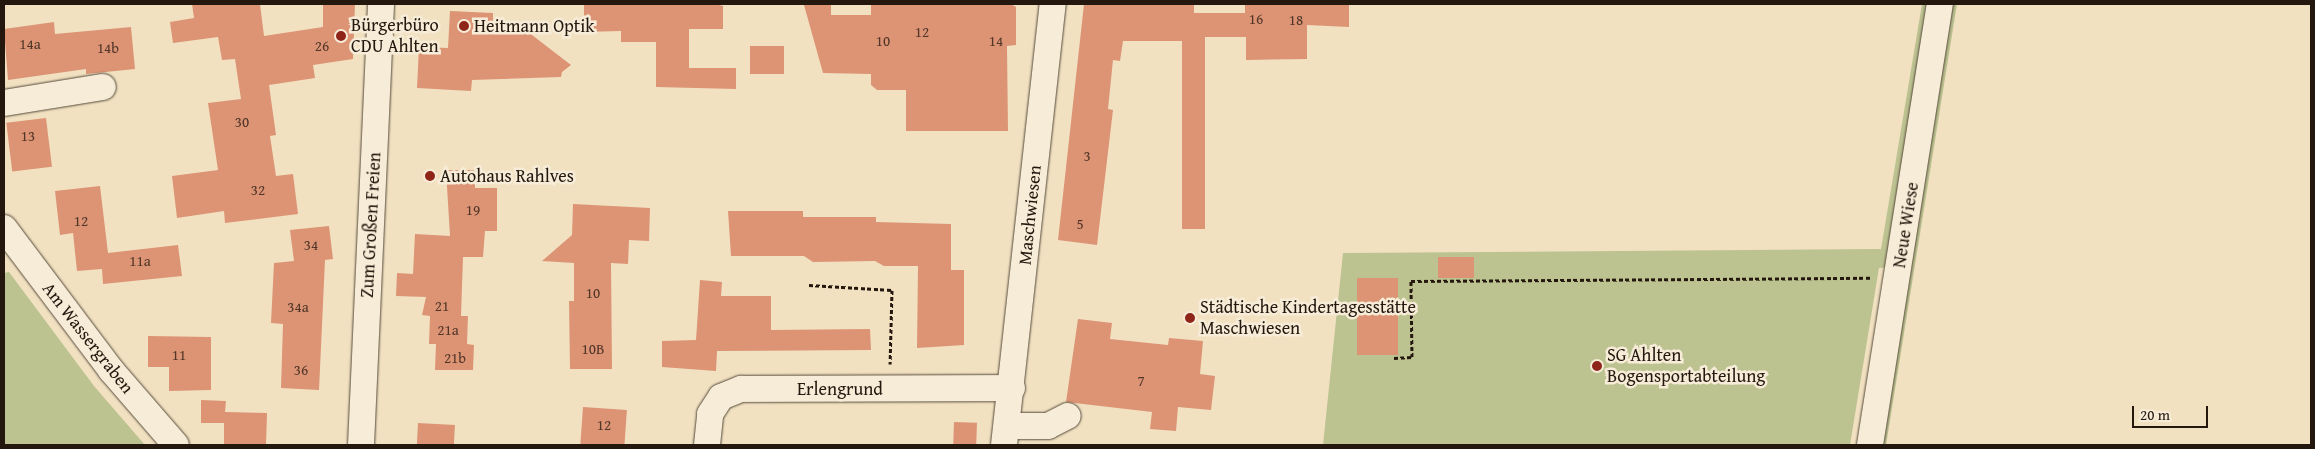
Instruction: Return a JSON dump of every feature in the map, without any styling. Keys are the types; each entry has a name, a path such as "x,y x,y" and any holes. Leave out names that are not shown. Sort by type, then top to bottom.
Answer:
{"street":[{"name":"Zum Großen Freien","path":"361,445 381,4"},
{"name":"Maschwiesen","path":"1054,4 1012,388 1005,436 1048,426 1068,416"},
{"name":"Neue Wiese","path":"1870,445 1940,4"},
{"path":"4,103 103,87"},
{"name":"Am Wassergraben","path":"4,228 111,370 176,445"},
{"name":"Erlengrund","path":"707,445 710,414 721,397 741,389 1012,388"}],"path":[{"path":"1394,358 1412,357 1411,281 1877,278"},
{"path":"809,285 892,290 890,366"}],"green space":[{"name":"SG Ahlten Bogensportabteilung","path":"1922,4 1933,4 1890,267 1879,268 1850,445 1323,445 1343,253 1881,249"},
{"path":"1949,4 1957,4 1886,445 1876,445"},
{"path":"9,272 94,386 145,445 4,445 4,273"}],"building":[{"path":"192,4 260,4 264,36 323,27 323,4 355,4 353,59 313,65 315,78 269,85 276,135 270,136 276,176 293,174 298,214 225,223 224,211 177,218 172,176 218,170 208,103 241,99 235,59 222,60 218,37 173,43 170,22 194,18"},
{"path":"715,4 723,6 723,29 689,29 689,68 736,68 736,89 656,87 656,42 621,42 621,31 584,32 584,5"},
{"path":"831,4 831,15 871,15 871,4 1011,4 1016,7 1016,45 1007,46 1008,131 906,131 906,90 877,90 871,85 871,74 823,73 804,5"},
{"path":"1084,4 1194,4 1194,13 1245,13 1245,4 1349,4 1349,27 1307,25 1307,59 1246,60 1246,37 1205,37 1205,229 1182,229 1182,41 1123,41 1120,61 1113,60 1108,109 1113,110 1097,245 1058,240"},
{"path":"450,11 493,13 493,25 519,25 571,65 562,72 561,77 472,80 471,91 417,88 419,47 448,48"},
{"path":"54,22 55,34 131,27 135,69 86,74 86,69 8,80 4,29"},
{"path":"750,46 784,46 784,74 750,74"},
{"path":"46,118 52,167 12,172 6,123"},
{"path":"446,170 475,170 475,188 497,188 497,231 485,231 483,257 463,257 461,316 468,316 467,344 474,345 473,370 435,370 436,344 429,344 430,316 422,315 426,297 396,296 397,273 413,274 415,234 450,236"},
{"path":"100,186 108,253 178,245 182,276 103,284 102,269 77,271 73,233 60,235 55,191"},
{"path":"573,204 650,208 649,241 629,240 628,264 611,263 612,369 570,369 569,301 574,301 574,263 542,261 572,235"},
{"path":"728,211 803,211 803,217 876,217 876,222 951,224 951,270 964,270 964,345 917,348 918,266 884,266 875,261 813,262 804,256 731,256"},
{"path":"329,226 333,259 325,260 319,390 281,388 283,324 271,323 274,263 294,261 290,230"},
{"path":"1438,257 1474,257 1474,278 1438,278"},
{"path":"1357,278 1398,278 1398,355 1357,355"},
{"path":"700,280 722,282 721,296 771,296 771,330 870,329 871,350 717,351 716,371 662,367 662,341 696,340"},
{"path":"1078,319 1112,323 1110,339 1168,345 1169,338 1203,341 1200,374 1215,376 1211,410 1178,407 1176,431 1150,429 1152,412 1066,402"},
{"path":"148,336 211,337 211,390 169,391 169,367 148,367"},
{"path":"201,400 226,401 225,412 267,413 266,445 224,445 224,423 201,423"},
{"path":"583,407 627,410 624,445 580,445"},
{"path":"954,422 977,423 976,445 953,445"},
{"path":"418,423 455,425 454,445 417,445"}],"place":[{"name":"Heitmann Optik","path":"464,26"},
{"name":"Bürgerbüro CDU Ahlten","path":"341,36"},
{"name":"Autohaus Rahlves","path":"430,176"},
{"name":"Städtische Kindertagesstätte Maschwiesen","path":"1190,318"},
{"name":"SG Ahlten Bogensportabteilung","path":"1597,366"}]}
